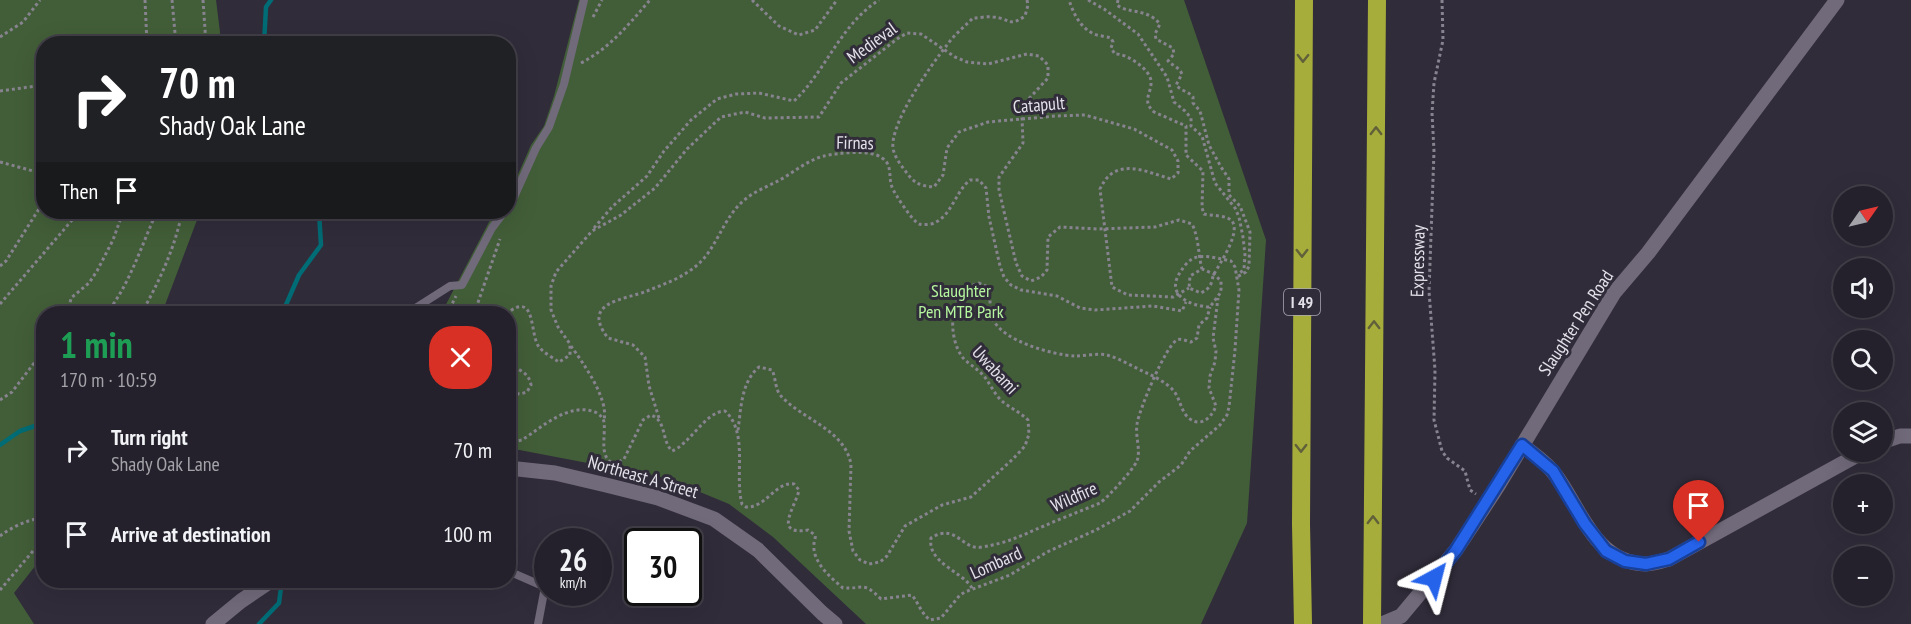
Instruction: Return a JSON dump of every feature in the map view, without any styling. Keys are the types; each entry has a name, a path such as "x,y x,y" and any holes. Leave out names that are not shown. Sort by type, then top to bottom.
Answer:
{"highway":[{"name":"I 49","path":"1302,624 1304,0"},
{"path":"1372,624 1377,0"}],"street":[{"name":"Slaughter Pen Road","path":"1382,624 1401,616 1456,550 1488,502 1614,293 1648,254 1837,0"},
{"path":"1893,438 1911,436"},
{"path":"1522,445 1553,471 1585,524 1606,551 1625,561 1646,564 1669,559 1845,462"},
{"name":"Northeast A Street","path":"516,469 555,473 658,498 714,519 758,550 835,624"},
{"path":"213,624 260,588"}],"lane":[{"path":"516,193 536,148 549,127 568,70 584,0"},
{"path":"419,306 450,286 462,285 499,219"},
{"path":"516,574 545,587 538,624"}],"path":[{"path":"0,37 23,22 40,0"},
{"path":"145,0 147,36"},
{"path":"172,0 175,36"},
{"path":"203,0 205,36"},
{"path":"568,70 606,47 631,24 650,0"},
{"path":"752,0 779,26 800,35 815,30 837,0"},
{"path":"592,231 612,207 647,176 664,151 691,120 717,99 736,93 759,93 794,101 808,88 848,28 879,0"},
{"name":"Catapult","path":"1027,0 1025,15 1017,22 1011,23 995,16 973,18 947,44 900,117 893,148 898,161 920,186 933,187 944,175 947,148 959,132 988,122 1085,115 1134,129 1172,150 1178,161 1178,173 1171,179 1137,168 1118,169 1105,180 1101,189 1102,211 1112,287 1128,295 1173,297 1189,288"},
{"path":"1069,0 1084,28 1093,34 1111,38 1113,42 1111,48 1115,54 1122,53 1147,71 1151,81 1147,98 1150,108 1186,126 1186,155 1203,171 1202,208 1204,214 1225,217 1232,221 1233,237 1225,255 1219,268 1214,274 1210,287 1201,293 1189,288 1190,276 1202,269 1214,274 1221,281 1221,292 1218,297 1210,307 1186,302 1178,293 1176,284 1179,273 1188,261 1196,257 1231,261 1237,277"},
{"path":"1088,0 1138,34 1167,77 1174,102 1191,118 1191,126 1202,136 1215,183 1235,208 1239,217 1245,255 1244,269 1237,277"},
{"path":"1118,0 1117,5 1121,8 1134,9 1156,19 1160,24 1155,33 1156,39 1173,48 1174,54 1168,61 1180,69 1182,74 1176,85 1193,97 1193,103 1200,111 1209,145 1229,179 1229,195 1240,206 1250,232 1249,266 1246,272 1237,277"},
{"name":"Expressway","path":"1442,0 1443,40 1434,83 1432,113 1434,151 1429,291 1435,370 1434,420 1442,451 1465,471 1470,490 1488,502"},
{"name":"Medieval","path":"604,421 605,413 595,385 558,327 551,310 551,286 556,272 592,231 627,211 655,188 687,149 722,117 745,112 765,118 819,117 841,83 907,33 921,34 948,53 967,62 988,64 1027,54 1039,56 1048,65 1048,78 1024,104 1023,143 999,177 999,190 1013,253 1022,276 1031,280 1041,277 1047,270 1048,237 1060,227 1090,229 1155,227 1179,220 1192,224 1197,235 1202,269"},
{"path":"0,91 36,86"},
{"name":"Firnas","path":"660,422 649,386 645,357 633,345 608,338 599,324 600,314 614,301 643,292 690,271 703,259 741,203 762,188 826,156 864,153 882,157 888,162 892,186 918,224 938,222 962,186 970,180 979,180 986,188 989,217 1004,277 1011,285 1021,290 1057,296 1080,308 1095,310 1153,306 1182,311 1186,302"},
{"path":"0,162 36,172"},
{"path":"0,266 6,261 36,214"},
{"path":"0,304 73,219"},
{"path":"70,306 71,298 89,283 97,271 113,240 120,219"},
{"path":"111,306 132,271 154,219"},
{"path":"145,306 157,285 180,219"},
{"path":"477,306 498,248 502,230"},
{"name":"Lombard","path":"660,422 665,443 672,451 676,450 715,413 725,411 733,418 737,436 742,504 746,507 758,506 783,486 789,483 794,484 799,490 789,512 789,525 798,531 812,531 815,535 815,556 822,567 843,588 861,586 870,588 881,599 912,595 918,602 922,614 930,620 941,618 960,595 972,588 1010,575 1047,552 1096,531 1130,511 1159,482 1181,465 1190,451 1220,425 1229,407 1239,290 1237,277"},
{"name":"Uwabami","path":"737,436 747,381 759,367 772,369 781,396 836,436 849,454 851,464 850,541 853,551 860,560 870,564 880,562 887,556 905,526 942,505 971,497 1025,446 1029,434 1028,420 1017,410 1001,401 984,376 964,359 957,348 954,309 958,297 967,286 979,283 988,287 993,320 1001,330 1024,344 1063,355 1105,354 1155,377 1173,390 1185,413 1191,419 1199,422 1206,421 1212,416 1216,406 1209,388 1215,362 1216,351 1213,338 1218,297"},
{"path":"451,306 462,285"},
{"path":"516,307 523,307 530,311 534,336 539,347 559,362 570,356 570,344"},
{"name":"Wildfire","path":"972,588 964,578 936,557 930,545 932,538 938,534 950,533 967,544 979,548 1005,543 1100,503 1110,496 1137,460 1137,427 1165,354 1177,340 1191,342 1197,338 1199,325 1207,318 1210,307"},
{"path":"0,400 12,392 36,360"},
{"path":"516,368 530,378 531,385 527,392 516,393"},
{"path":"516,440 522,440 552,420 572,411 591,411 599,414 604,421 605,454 610,463 615,464 621,463 624,459 643,420 651,415 660,422"},
{"path":"0,536 9,529 36,519"},
{"path":"0,590 36,547"}],"green space":[{"path":"0,0 216,0 220,36 36,36 36,219 197,219 165,306 36,306 36,565 14,593 34,624 0,624"},
{"name":"Slaughter Pen MTB Park","path":"579,0 1184,0 1266,240 1247,523 1201,624 866,624 773,537 729,504 666,478 516,449 516,306 445,306 491,219 516,219 516,179 531,145 544,126"}],"waterway":[{"path":"264,36 266,7 271,0"},
{"path":"285,306 299,275 321,245 319,219"},
{"path":"0,445 20,431 36,426"},
{"path":"259,624 279,603 281,588"}],"route":[{"path":"1434,578 1456,550 1522,445 1553,471 1585,524 1606,551 1625,561 1646,564 1669,559 1699,542"}]}
